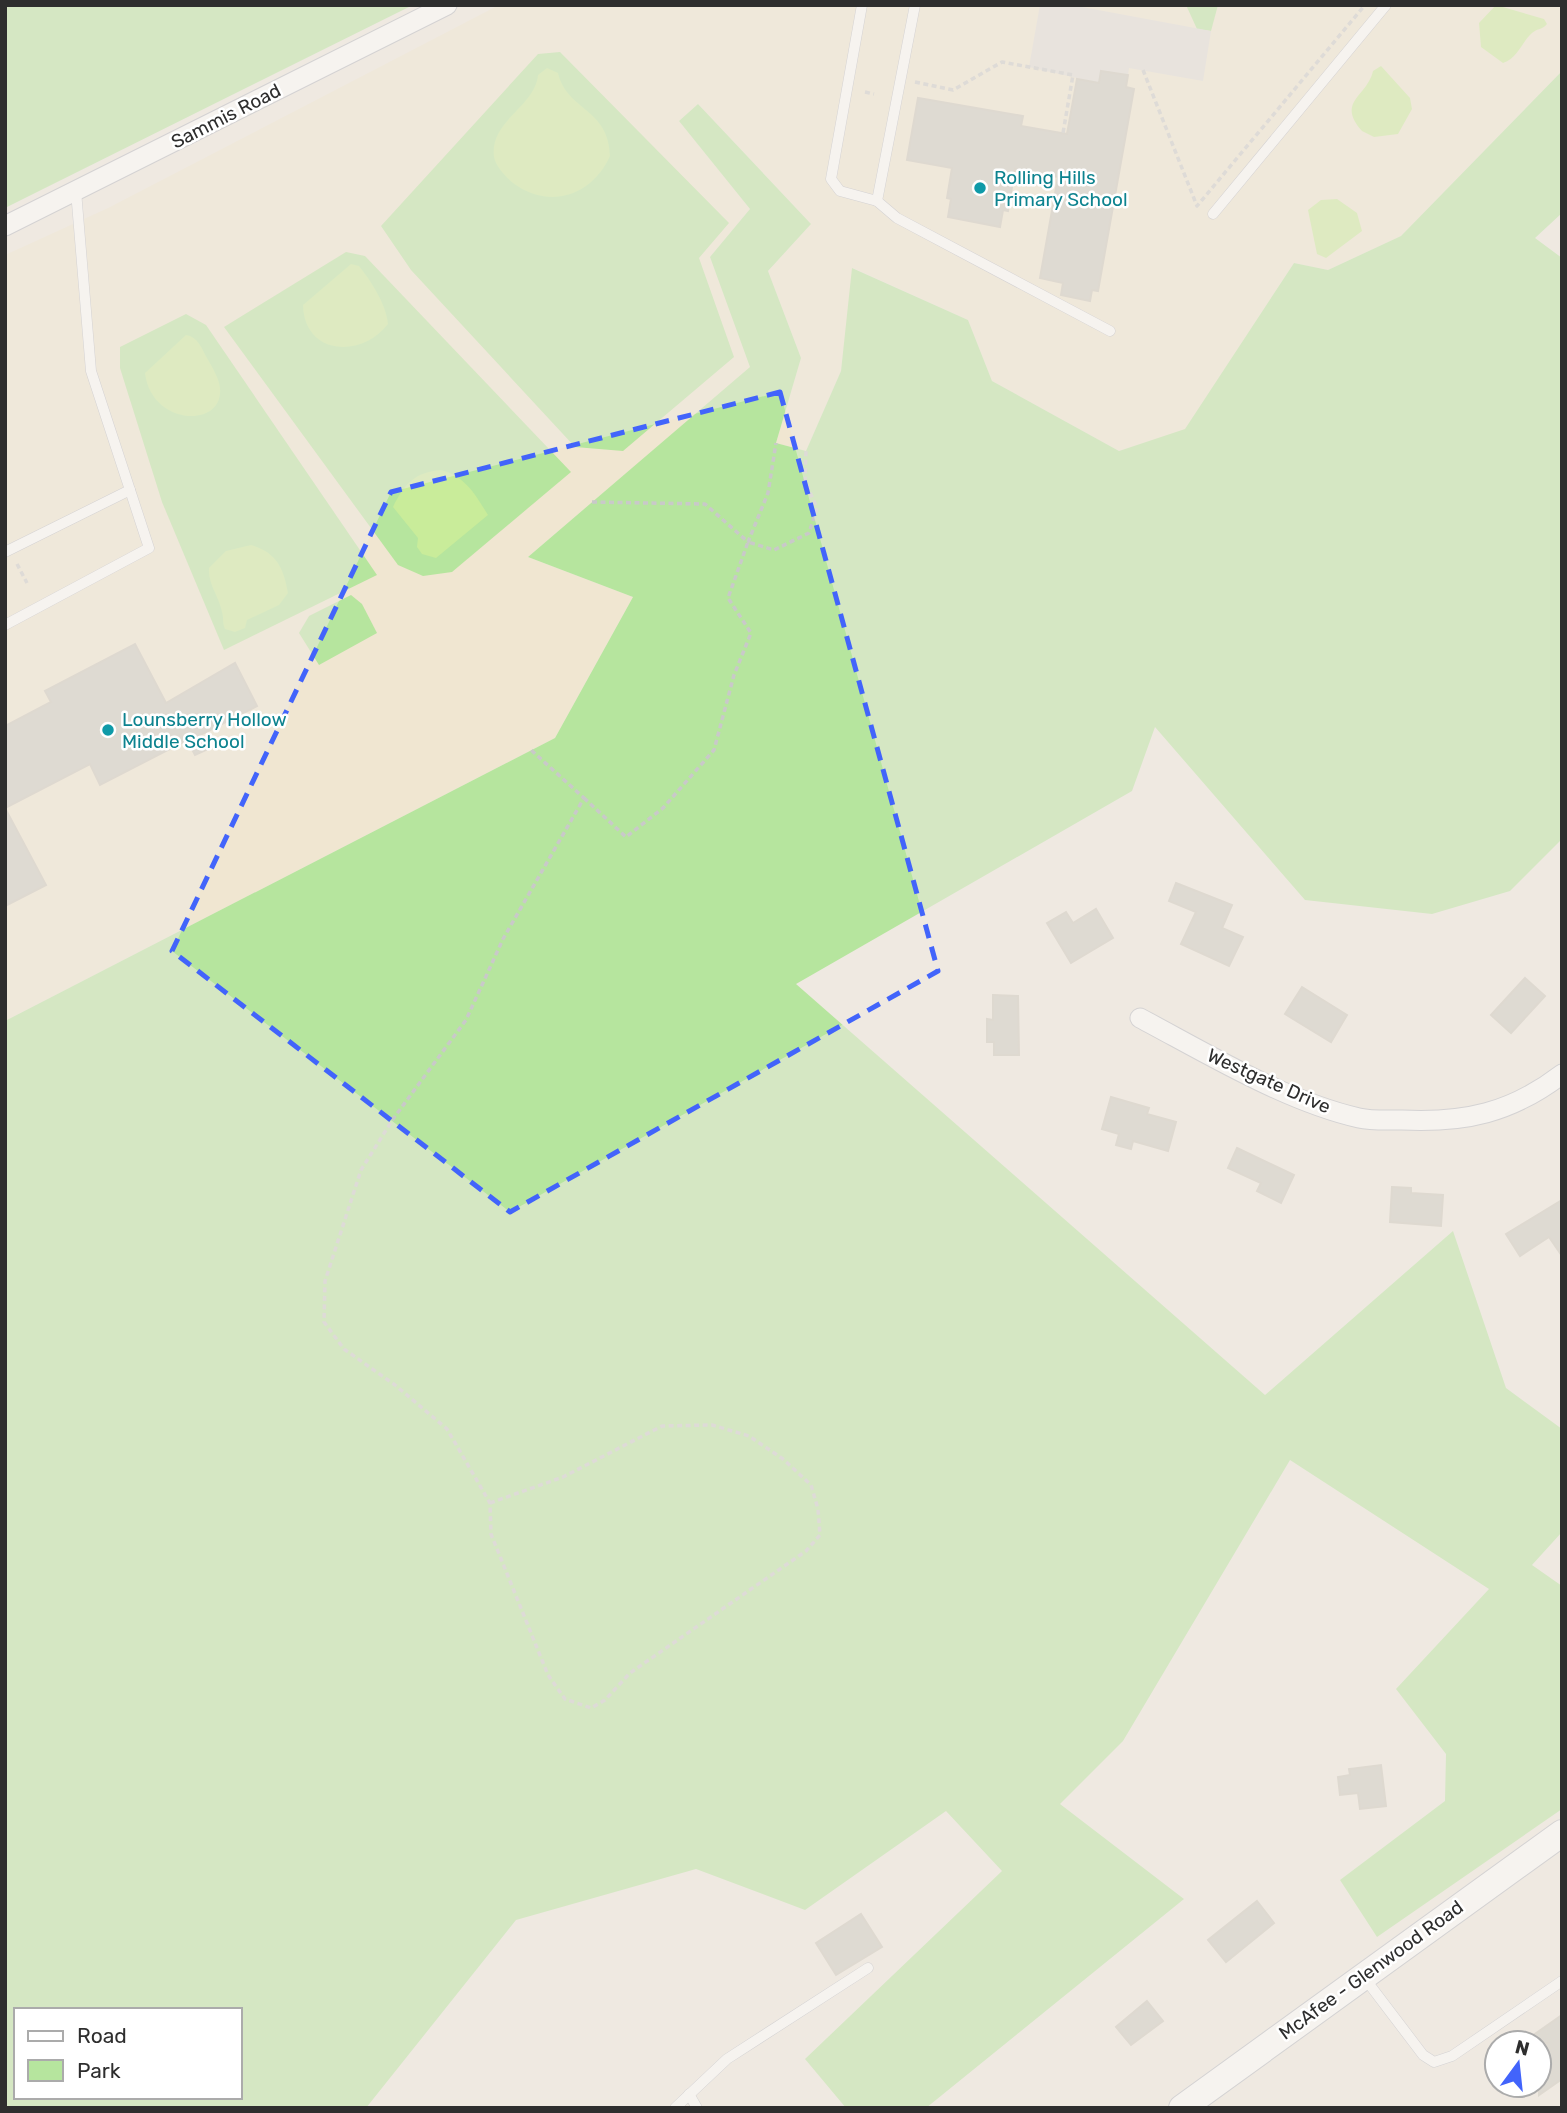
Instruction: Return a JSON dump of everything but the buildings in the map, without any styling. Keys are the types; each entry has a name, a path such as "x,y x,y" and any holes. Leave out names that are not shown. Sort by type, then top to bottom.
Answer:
{"street":[{"name":"Sammis Road","path":"5,226 447,5"},
{"name":"Westgate Drive","path":"1140,1018 1201,1051 1315,1105 1361,1119 1426,1121 1500,1111 1538,1092 1562,1074"},
{"name":"McAfee - Glenwood Road","path":"1182,2108 1211,2099 1363,1976 1562,1833"}],"lane":[{"path":"862,5 831,179 840,191 877,201 897,218 1110,331"},
{"path":"877,201 915,5"},
{"path":"1213,215 1386,5"},
{"path":"5,625 149,548 91,371 76,191"},
{"path":"5,552 130,490"},
{"path":"674,2108 727,2059 868,1968"},
{"path":"1363,1976 1423,2055 1434,2062 1452,2056 1562,1981"},
{"path":"689,2094 697,2108"}],"path":[{"path":"1143,71 1197,206 1365,5"},
{"path":"915,82 953,90 1002,62 1073,75 1063,133"},
{"path":"865,92 874,94"},
{"path":"531,750 626,836 663,808 714,750 734,674 751,633 728,598 768,493 776,443"},
{"path":"592,502 705,504 748,542 774,550 809,533 817,508 805,481 806,451"},
{"path":"17,564 27,583"},
{"path":"490,1503 562,1477 662,1426 712,1425 749,1436 783,1459 811,1485 818,1509 820,1535 806,1552 630,1673 605,1700 591,1708 565,1699 548,1675 491,1534 490,1503 447,1429 395,1385 344,1349 324,1322 325,1281 361,1170 393,1119 466,1020 503,939 584,798"}],"highlighted area":[{"path":"780,392 938,971 510,1212 172,951 391,492"}],"shaded area":[{"path":"499,5 1562,5 1562,71 1401,236 1328,270 1294,263 1185,430 1119,451 992,381 968,320 853,268 841,371 806,451 776,443 801,358 768,271 811,224 698,104 679,121 750,209 710,257 751,367 528,557 633,597 555,738 5,1021 5,255 108,208"},
{"path":"1040,5 1071,5 1211,31 1203,81 1129,68 1128,75 1101,71 1099,83 1029,67"}],"green space":[{"path":"5,5 413,5 5,208"},
{"path":"1186,5 1218,5 1211,31 1197,29"},
{"path":"1496,5 1544,19 1547,24 1532,33 1516,54 1503,63 1481,47 1479,23"},
{"path":"560,52 729,223 699,258 734,357 623,451 575,447 411,270 381,226 538,54"},
{"path":"1381,66 1410,98 1412,109 1398,134 1374,137 1362,131 1355,121 1352,106 1373,71"},
{"path":"547,68 558,73 570,95 603,128 610,156 592,181 568,195 555,197 541,196 513,183 504,175 494,157 494,144 498,134 529,96 538,75"},
{"path":"1562,71 1562,213 1535,238 1562,258 1562,839 1510,891 1432,914 1305,900 1155,727 1132,791 796,984 1265,1395 1453,1231 1506,1388 1562,1429 1562,1532 1532,1565 1562,1586 1562,1809 1377,1937 1340,1880 1445,1801 1446,1754 1396,1689 1489,1589 1290,1460 1123,1741 1060,1804 1184,1899 926,2108 846,2108 805,2059 1002,1871 946,1811 805,1910 696,1869 516,1920 366,2108 5,2108 5,1021 555,738 633,597 528,557 750,367 710,257 750,209 679,121 698,104 811,224 768,271 801,358 776,443 806,451 841,371 852,268 968,320 992,381 1119,451 1185,429 1294,263 1328,270 1401,236"},
{"path":"1337,199 1357,213 1362,231 1326,258 1317,254 1308,210 1321,200"},
{"path":"346,252 365,256 571,472 452,572 423,576 398,565 224,327"},
{"path":"351,264 359,266 373,286 388,324 377,335 363,343 350,347 336,346 323,342 313,334 306,322 303,305"},
{"path":"186,314 206,325 377,575 224,650 162,502 120,368 120,347"},
{"path":"186,335 199,343 220,388 218,401 211,410 200,415 186,416 172,412 160,403 150,391 145,373"},
{"path":"441,470 463,482 474,493 488,515 436,558 422,554 417,547 418,538 393,507 411,481 424,473"},
{"path":"251,545 267,552 277,562 288,593 279,605 247,620 245,628 235,632 225,629 209,568 226,551"},
{"path":"351,595 362,604 377,633 319,665 299,633 309,616"}],"place":[{"name":"Rolling Hills Primary School","path":"980,188"},
{"name":"Lounsberry Hollow Middle School","path":"108,730"}]}
